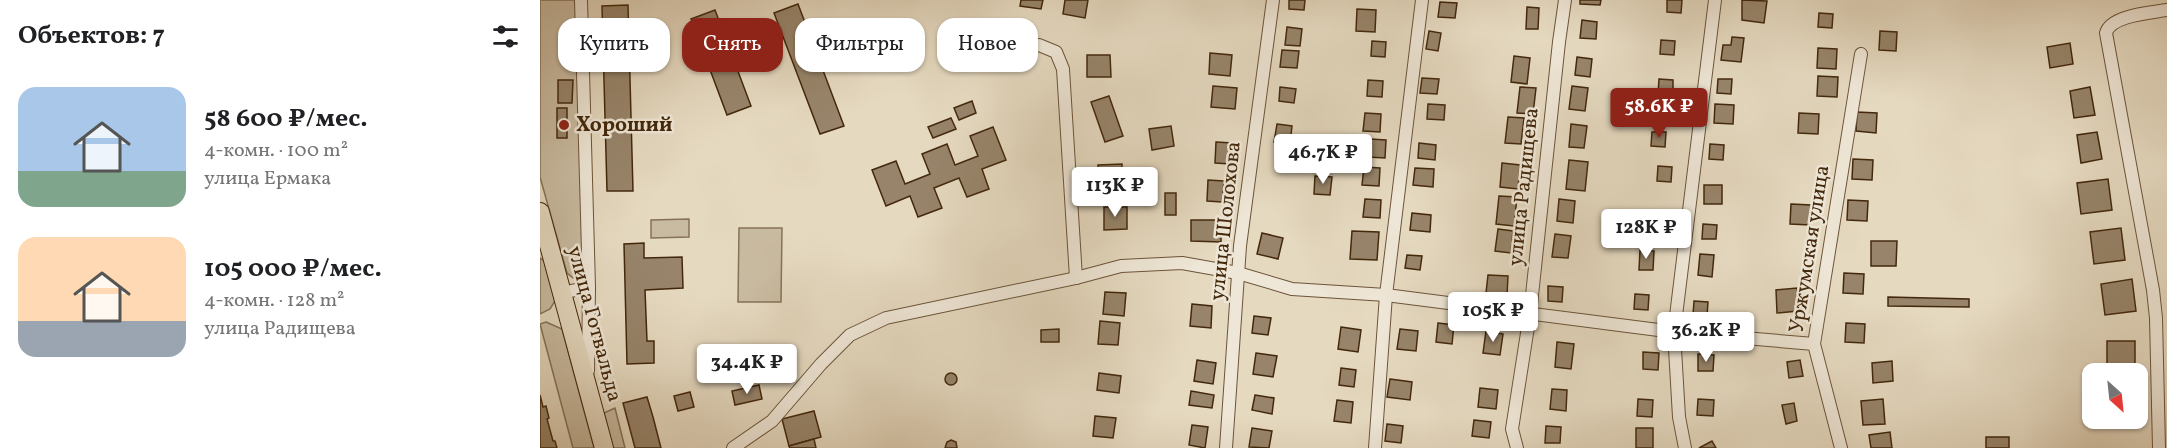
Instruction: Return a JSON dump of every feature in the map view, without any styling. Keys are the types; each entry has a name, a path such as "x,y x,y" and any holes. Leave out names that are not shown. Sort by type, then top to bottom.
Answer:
{"main road":[{"name":"улица Готвальда","path":"540,212 604,448"}],"street":[{"name":"улица Шолохова","path":"1226,448 1238,273 1273,0"},
{"path":"1375,448 1386,295 1422,0"},
{"name":"улица Радищева","path":"1517,448 1512,429 1530,314 1565,0"},
{"path":"1685,448 1679,417 1674,332 1715,0"},
{"path":"581,2 589,287 588,388"},
{"path":"2159,448 2156,318 2153,290 2106,33 2107,28 2119,19 2167,10"},
{"path":"1038,45 1056,52 1063,69 1076,278"},
{"name":"Уржумская улица","path":"1841,448 1814,344 1860,54"},
{"path":"733,448 772,420 850,335 886,318 1076,278 1121,266 1182,263 1238,273 1292,289 1386,295 1674,332 1814,344"},
{"path":"562,293 589,287"}],"shaded area":[{"path":"540,0 576,0 576,18 558,18 558,72 578,72 583,269 580,276 573,278 567,273 540,177"},
{"path":"689,219 689,237 651,238 651,220"},
{"path":"739,228 782,228 781,302 738,302"},
{"path":"540,258 544,261 555,301 550,309 540,314"},
{"path":"546,322 562,329 594,448 573,448 540,324"},
{"path":"615,408 625,448 613,448 604,413"}],"building":[{"path":"1021,0 1043,0 1041,9 1020,6"},
{"path":"1065,0 1088,0 1085,18 1063,14"},
{"path":"1289,0 1305,0 1304,10 1289,9"},
{"path":"1580,0 1601,0 1600,5 1580,4"},
{"path":"1667,0 1682,0 1681,13 1667,12"},
{"path":"1742,0 1767,1 1764,23 1742,20"},
{"path":"1440,2 1457,3 1455,18 1438,17"},
{"path":"798,4 803,18 795,18 795,68 783,37 783,18 776,18 774,13"},
{"path":"628,5 628,18 602,18 602,6"},
{"path":"1527,7 1539,8 1538,29 1526,29"},
{"path":"1357,9 1376,10 1375,32 1356,31"},
{"path":"715,10 718,18 694,18"},
{"path":"1819,13 1833,14 1832,28 1818,27"},
{"path":"1582,20 1597,22 1596,39 1580,38"},
{"path":"1287,27 1302,29 1300,46 1285,45"},
{"path":"1429,31 1441,33 1438,51 1426,49"},
{"path":"1880,31 1897,32 1896,51 1879,50"},
{"path":"1732,37 1744,38 1741,62 1721,60 1723,45 1731,45"},
{"path":"1661,40 1675,41 1674,55 1660,54"},
{"path":"1372,41 1386,42 1385,57 1371,56"},
{"path":"2070,43 2073,64 2050,68 2047,47"},
{"path":"1818,48 1837,49 1836,69 1817,68"},
{"path":"1282,50 1299,51 1297,68 1280,67"},
{"path":"1210,53 1232,55 1230,76 1209,74"},
{"path":"1087,55 1110,55 1111,77 1087,77"},
{"path":"1514,56 1530,58 1527,84 1511,82"},
{"path":"1577,57 1592,59 1590,77 1575,75"},
{"path":"604,72 630,72 633,191 607,191"},
{"path":"711,72 738,72 751,106 727,115"},
{"path":"796,72 824,72 844,126 820,134"},
{"path":"1818,76 1838,77 1837,97 1817,96"},
{"path":"1422,78 1439,79 1437,94 1420,93"},
{"path":"1659,79 1673,80 1673,95 1658,94"},
{"path":"1718,79 1732,79 1731,94 1717,93"},
{"path":"558,80 573,80 572,103 558,103"},
{"path":"1368,80 1383,81 1382,97 1367,96"},
{"path":"1213,86 1237,88 1235,109 1211,107"},
{"path":"1572,86 1588,88 1585,111 1569,109"},
{"path":"1280,87 1296,89 1294,103 1279,101"},
{"path":"1520,87 1536,88 1533,114 1517,113"},
{"path":"2090,87 2095,115 2074,118 2070,91"},
{"path":"1109,96 1123,136 1105,142 1091,102"},
{"path":"972,101 976,113 959,120 954,108"},
{"path":"1428,104 1445,105 1444,120 1427,119"},
{"path":"1715,104 1734,105 1733,124 1714,123"},
{"path":"1655,106 1670,107 1669,121 1655,120"},
{"path":"557,108 567,108 567,138 557,138"},
{"path":"1857,112 1877,113 1876,133 1856,131"},
{"path":"1365,113 1381,114 1380,132 1363,131"},
{"path":"1799,113 1819,114 1818,134 1798,133"},
{"path":"1508,117 1524,118 1521,144 1505,143"},
{"path":"951,118 956,129 933,138 928,127"},
{"path":"1277,124 1292,126 1290,144 1274,142"},
{"path":"1571,124 1587,126 1584,148 1569,147"},
{"path":"1171,126 1174,146 1152,150 1149,129"},
{"path":"993,127 1006,160 982,169 989,189 967,197 959,178 934,188 942,208 918,217 910,196 886,206 872,170 896,161 905,184 930,174 922,154 947,144 955,165 978,156 970,136"},
{"path":"1652,132 1666,132 1665,147 1651,146"},
{"path":"2097,132 2102,159 2081,163 2077,135"},
{"path":"1370,139 1386,140 1385,158 1368,157"},
{"path":"1216,142 1232,143 1230,164 1215,163"},
{"path":"1419,143 1436,145 1435,160 1418,158"},
{"path":"1710,144 1724,145 1723,160 1709,159"},
{"path":"1302,147 1318,148 1317,166 1300,165"},
{"path":"1853,159 1873,160 1872,180 1852,179"},
{"path":"1569,160 1588,162 1585,191 1566,189"},
{"path":"1502,163 1520,165 1518,189 1500,187"},
{"path":"1122,164 1122,187 1098,187 1098,165"},
{"path":"1658,166 1672,167 1671,182 1657,181"},
{"path":"1364,167 1380,168 1379,186 1362,185"},
{"path":"1415,168 1434,169 1433,187 1413,185"},
{"path":"1315,176 1332,177 1330,195 1314,194"},
{"path":"2108,179 2112,210 2081,214 2077,183"},
{"path":"1208,180 1224,181 1222,202 1207,201"},
{"path":"1704,185 1722,185 1722,204 1704,204"},
{"path":"1165,193 1176,193 1176,215 1165,215"},
{"path":"1499,196 1517,197 1514,226 1496,224"},
{"path":"1365,199 1381,200 1380,218 1363,217"},
{"path":"1559,199 1575,201 1573,223 1557,221"},
{"path":"1848,200 1868,201 1867,221 1847,220"},
{"path":"1791,204 1811,205 1810,225 1790,224"},
{"path":"1104,207 1127,207 1127,229 1104,230"},
{"path":"1412,213 1431,215 1430,232 1410,230"},
{"path":"1646,216 1660,217 1659,231 1645,231"},
{"path":"1191,220 1221,220 1221,242 1191,241"},
{"path":"1703,224 1717,225 1716,239 1702,239"},
{"path":"2121,228 2125,260 2094,264 2090,232"},
{"path":"1498,229 1513,231 1511,253 1495,251"},
{"path":"1352,231 1379,232 1377,260 1350,259"},
{"path":"1262,233 1283,238 1278,259 1257,254"},
{"path":"1555,234 1571,236 1568,258 1552,257"},
{"path":"1871,241 1897,241 1896,266 1871,266"},
{"path":"644,243 644,258 682,257 683,288 645,290 647,341 654,341 654,363 627,364 624,244"},
{"path":"1640,250 1654,251 1653,270 1639,270"},
{"path":"1700,254 1714,255 1712,277 1698,275"},
{"path":"1407,255 1422,256 1420,270 1405,268"},
{"path":"1844,273 1864,274 1863,294 1843,293"},
{"path":"1488,275 1508,276 1507,295 1486,293"},
{"path":"2132,279 2136,311 2105,315 2101,284"},
{"path":"1548,286 1563,287 1562,302 1548,301"},
{"path":"1797,288 1798,311 1777,313 1776,290"},
{"path":"1105,292 1126,293 1124,316 1103,314"},
{"path":"1635,294 1649,295 1648,310 1634,309"},
{"path":"1888,297 1969,299 1969,307 1888,306"},
{"path":"1694,301 1708,302 1707,316 1693,315"},
{"path":"1192,304 1212,306 1211,328 1190,326"},
{"path":"1254,316 1271,318 1268,335 1252,333"},
{"path":"1100,321 1120,323 1118,345 1098,344"},
{"path":"1438,323 1454,325 1452,344 1436,342"},
{"path":"1846,323 1865,324 1864,343 1845,342"},
{"path":"1341,327 1361,330 1358,352 1338,349"},
{"path":"1059,329 1059,342 1041,342 1041,330"},
{"path":"1400,329 1418,331 1416,351 1397,349"},
{"path":"1486,331 1503,334 1500,355 1483,353"},
{"path":"2107,341 2135,341 2135,363 2107,363"},
{"path":"1557,342 1574,344 1571,369 1555,367"},
{"path":"1643,352 1659,353 1658,370 1643,369"},
{"path":"1256,353 1277,356 1273,377 1253,374"},
{"path":"1698,354 1714,355 1713,371 1698,371"},
{"path":"1197,360 1216,363 1213,384 1194,381"},
{"path":"1800,360 1803,376 1789,378 1787,362"},
{"path":"1892,361 1893,381 1873,383 1872,363"},
{"path":"1341,368 1356,370 1354,387 1339,385"},
{"path":"953,373 957,379 953,385 949,385 945,377"},
{"path":"1099,373 1121,376 1119,393 1097,390"},
{"path":"1390,379 1412,382 1410,400 1387,397"},
{"path":"759,385 762,399 735,405 732,391"},
{"path":"1480,388 1498,390 1496,409 1478,407"},
{"path":"1552,389 1567,390 1566,411 1550,409"},
{"path":"1191,391 1214,395 1212,408 1189,405"},
{"path":"690,392 694,407 678,411 674,396"},
{"path":"540,395 543,407 546,406 549,418 547,419 557,448 540,448"},
{"path":"1255,395 1274,398 1272,414 1252,410"},
{"path":"647,397 661,448 635,448 623,403"},
{"path":"1638,399 1653,400 1652,417 1637,416"},
{"path":"1698,399 1714,400 1713,416 1697,415"},
{"path":"1883,399 1885,424 1863,425 1861,401"},
{"path":"1337,400 1353,402 1351,423 1334,421"},
{"path":"1794,403 1797,421 1786,424 1782,405"},
{"path":"814,411 821,437 789,446 782,419"},
{"path":"1095,416 1116,418 1113,438 1093,436"},
{"path":"1474,420 1491,422 1489,438 1472,436"},
{"path":"1387,424 1403,426 1401,443 1385,441"},
{"path":"1192,425 1208,427 1205,448 1189,445"},
{"path":"1546,426 1561,427 1560,443 1545,443"},
{"path":"1252,428 1272,431 1269,448 1249,447"},
{"path":"1636,428 1653,428 1653,448 1636,448"},
{"path":"1890,432 1892,448 1871,448 1869,435"},
{"path":"1986,437 2009,437 2009,448 1986,448"},
{"path":"814,439 816,448 790,448 789,446"},
{"path":"951,440 956,442 957,448 945,448 947,442"},
{"path":"1712,441 1716,448 1699,448"}],"place":[{"name":"Хороший","path":"564,125"}]}
